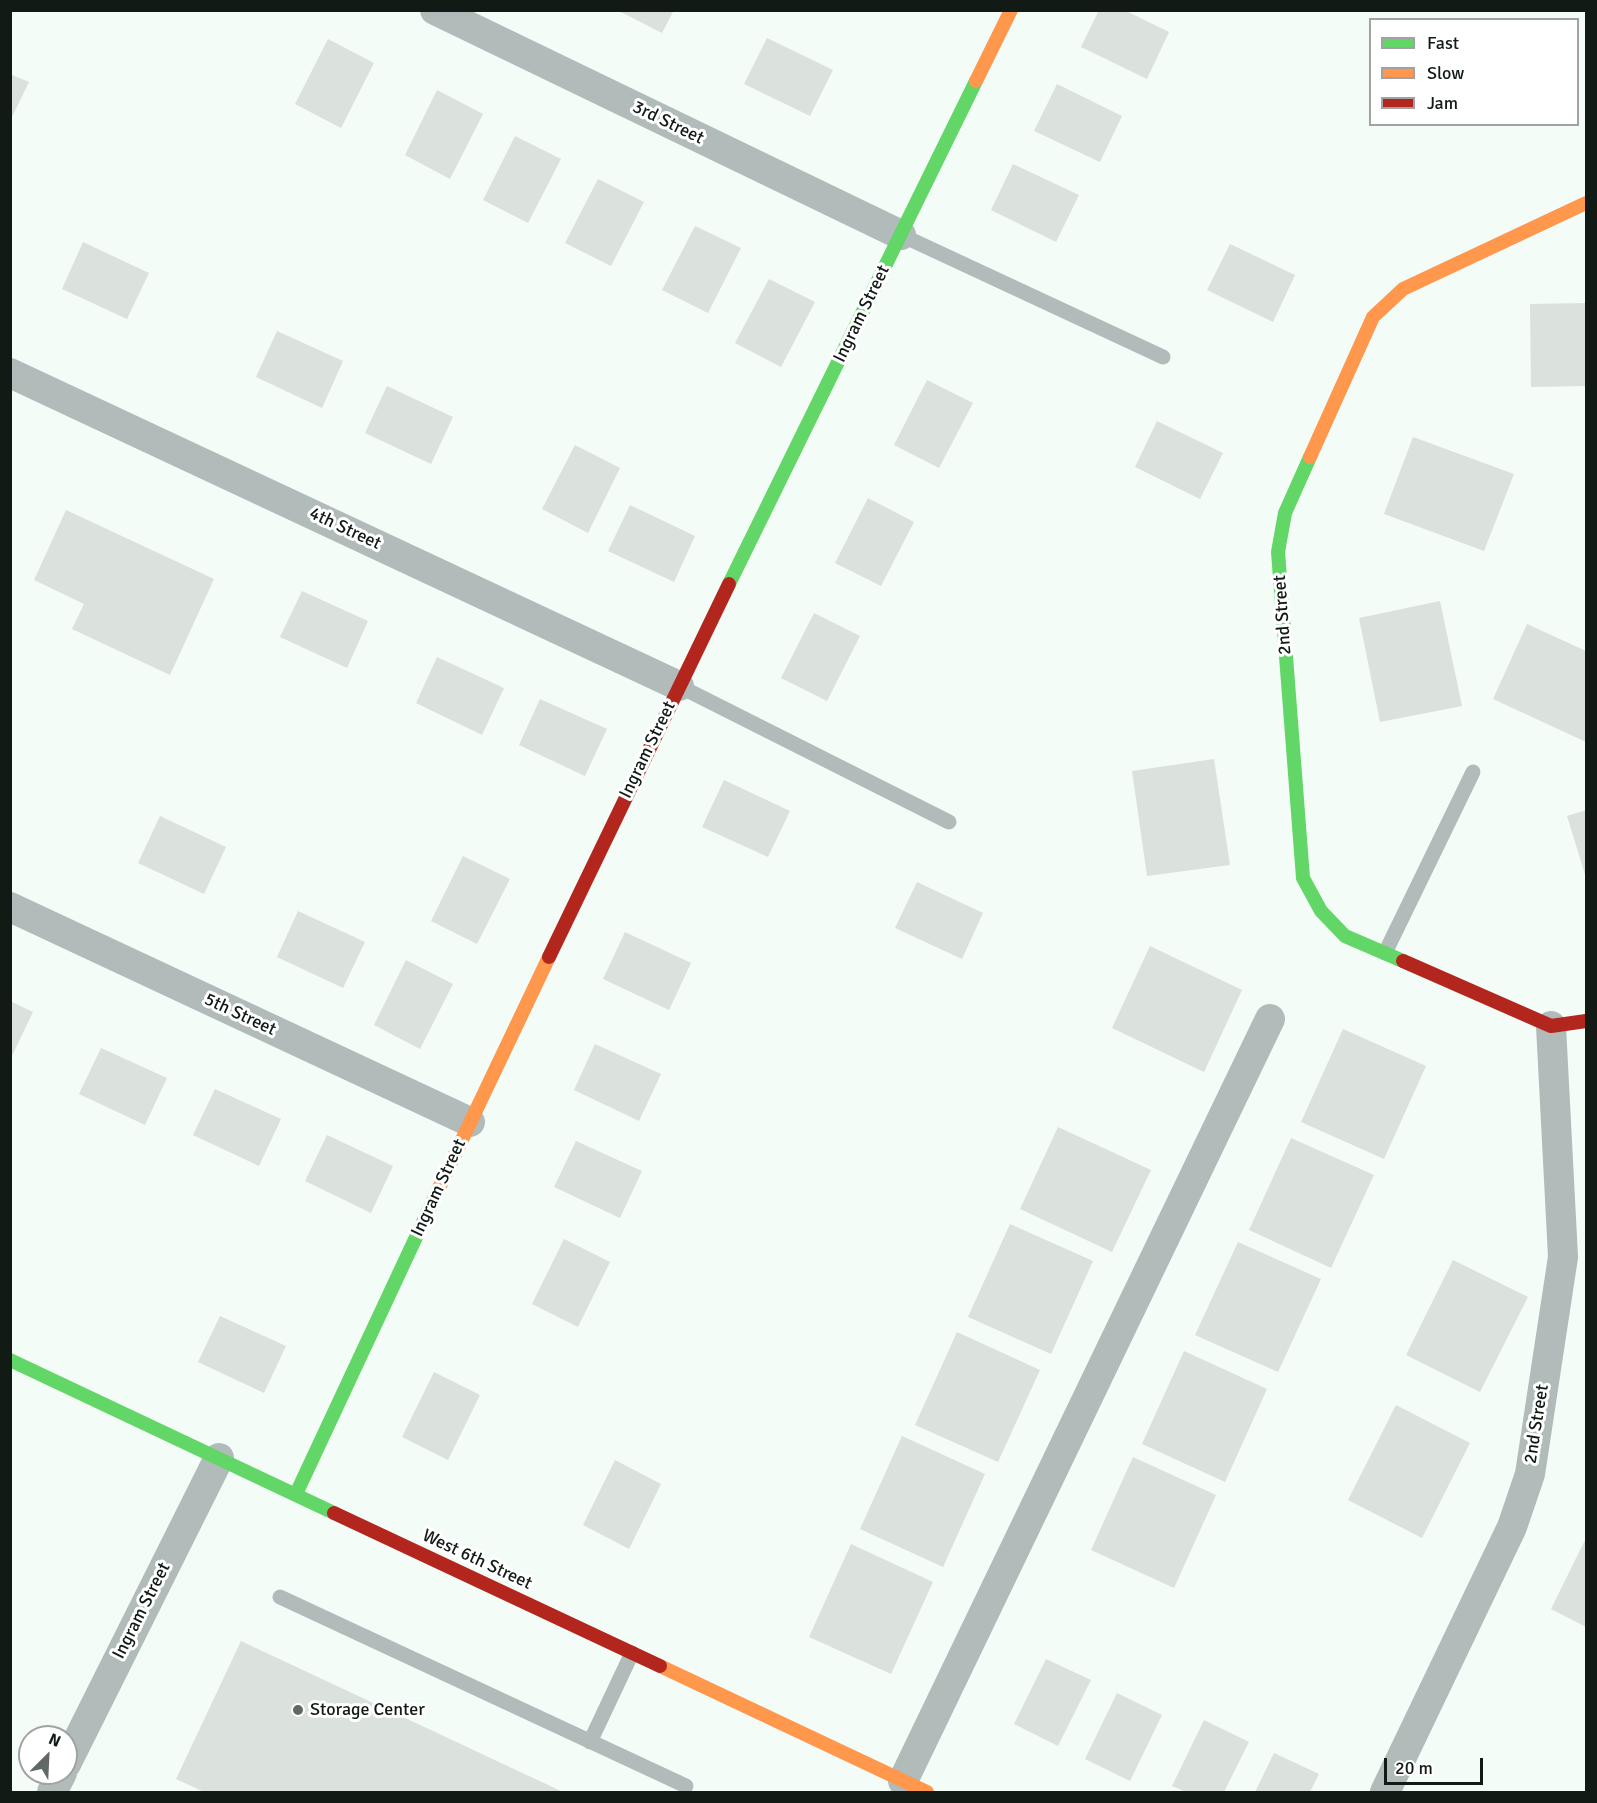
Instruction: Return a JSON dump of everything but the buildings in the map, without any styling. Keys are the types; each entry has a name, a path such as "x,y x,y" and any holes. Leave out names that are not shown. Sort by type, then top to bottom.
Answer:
{"street":[{"name":"3rd Street","path":"435,10 901,235"},
{"name":"Ingram Street","path":"296,1494 470,1122 679,686 1011,10"},
{"name":"2nd Street","path":"1386,1792 1512,1527 1530,1474 1563,1257 1551,1026 1345,936 1321,911 1303,878 1278,552 1285,513 1373,317 1403,289 1587,203"},
{"name":"4th Street","path":"10,373 679,686"},
{"name":"5th Street","path":"10,907 470,1122"},
{"path":"915,1787 1270,1019"},
{"path":"1551,1026 1587,1020"},
{"name":"West 6th Street","path":"10,1360 915,1787"},
{"name":"Ingram Street","path":"78,1740 219,1458"}],"lane":[{"path":"901,235 1163,357"},
{"path":"679,686 949,822"},
{"path":"1385,953 1473,772"},
{"path":"280,1597 686,1786"},
{"path":"590,1742 632,1653"}],"traffic: fast":[{"path":"729,584 976,81"},
{"path":"1310,457 1285,513 1278,552 1303,878 1321,911 1345,936 1403,961"},
{"path":"296,1494 439,1188"},
{"path":"10,1360 334,1513"}],"traffic: slow":[{"path":"976,81 1011,10"},
{"path":"1310,457 1373,317 1403,289 1586,203"},
{"path":"439,1188 549,957"},
{"path":"660,1666 927,1792"}],"traffic: jam":[{"path":"549,957 729,584"},
{"path":"1403,961 1551,1026 1586,1021"},
{"path":"334,1513 660,1666"}],"place":[{"name":"Storage Center","path":"298,1710"}]}
